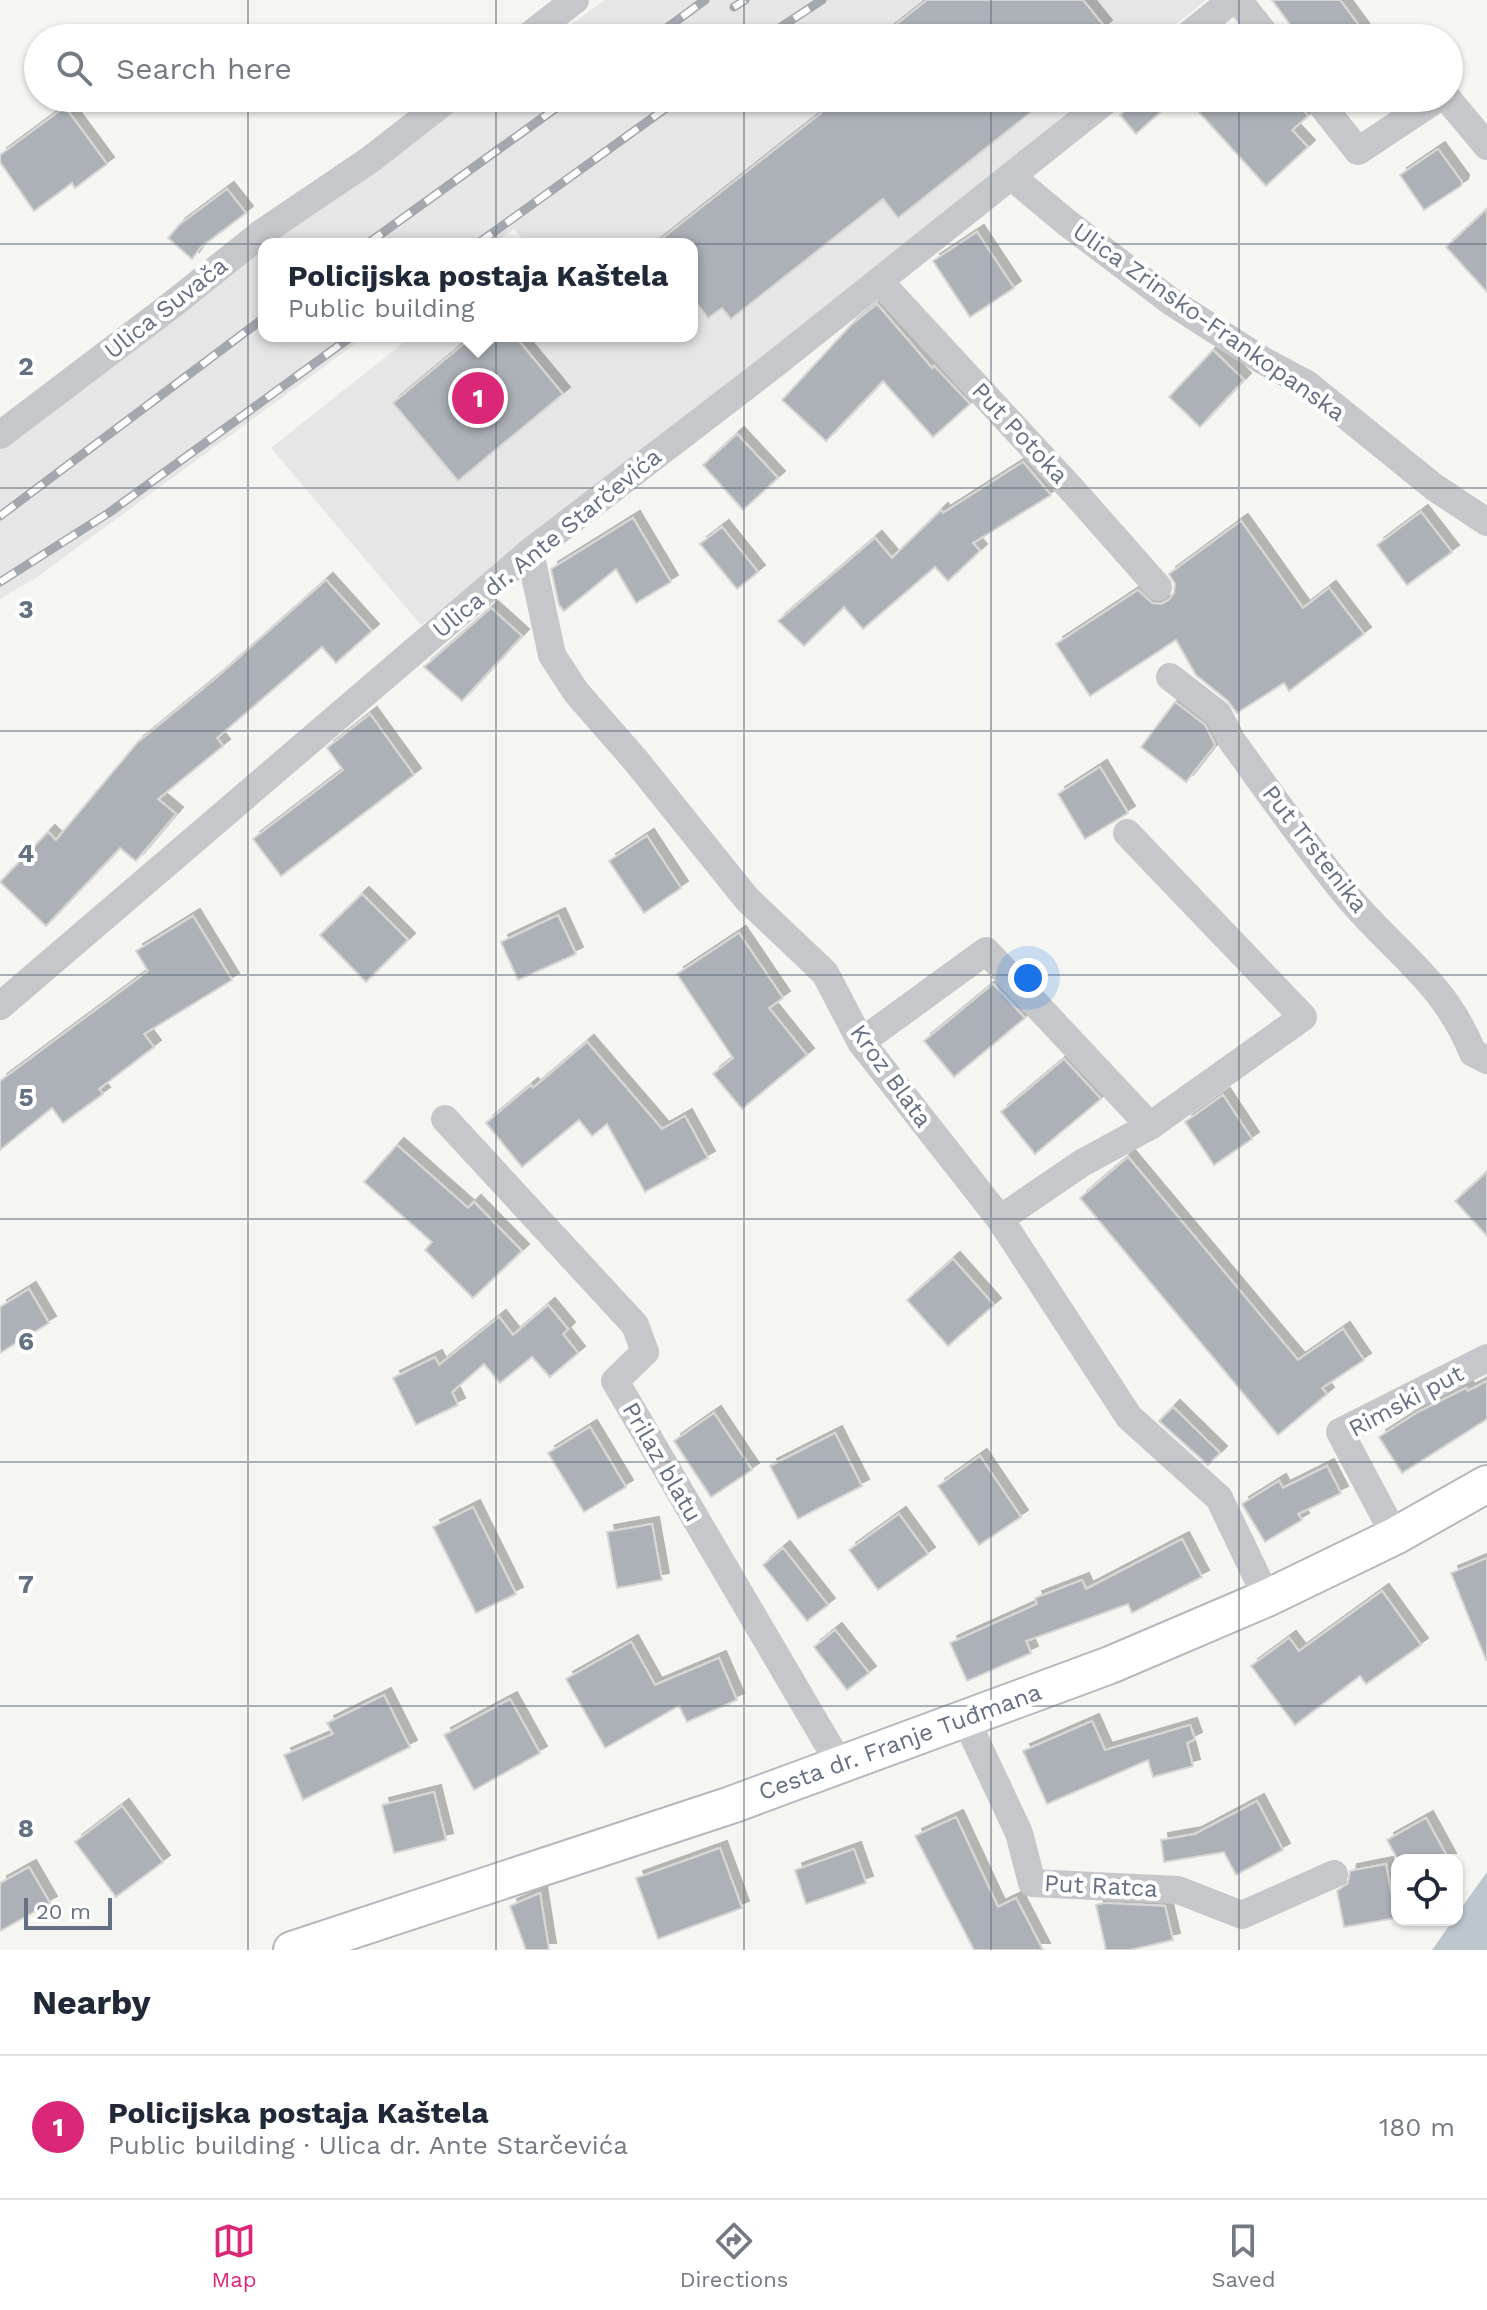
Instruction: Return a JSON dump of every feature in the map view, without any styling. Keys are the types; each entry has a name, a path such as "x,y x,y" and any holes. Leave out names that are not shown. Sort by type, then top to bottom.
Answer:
{"main road":[{"name":"Cesta dr. Franje Tuđmana","path":"292,1950 731,1805 1110,1665 1267,1598 1395,1536 1487,1484"}],"street":[{"path":"544,24 575,0"},
{"path":"1202,24 1232,0"},
{"path":"1238,0 1257,24"},
{"name":"Ulica Suvača","path":"0,435 263,232 371,159 431,112"},
{"name":"Ulica dr. Ante Starčevića","path":"0,1006 530,552 1091,112"},
{"path":"1327,112 1358,151 1417,112"},
{"path":"1459,112 1487,146"},
{"name":"Ulica Zrinsko-Frankopanska","path":"1011,176 1173,303 1262,360 1307,384 1434,487 1487,522"},
{"name":"Put Potoka","path":"879,281 1158,587"},
{"name":"Kroz Blata","path":"530,552 552,655 576,692 637,762 747,899 825,973 861,1042 1000,1219 1129,1417 1219,1498 1267,1598"},
{"name":"Put Trstenika","path":"1170,677 1218,714 1232,741 1346,894 1429,979 1461,1023 1473,1053 1487,1060"},
{"path":"1000,1219 1082,1163 1150,1126 1303,1017 1127,833"},
{"path":"861,1042 986,951 1150,1126"},
{"name":"Prilaz blatu","path":"445,1119 635,1325 645,1352 615,1381 839,1763"},
{"name":"Rimski put","path":"1395,1536 1340,1432 1487,1358"},
{"name":"Put Ratca","path":"965,1718 1019,1833 1032,1883 1178,1890 1242,1915 1334,1874"}],"shaded area":[{"path":"605,0 1206,0 1176,24 572,24"},
{"path":"449,112 1068,112 682,425 421,625 271,448 404,342 698,342 698,238 522,238 514,229 501,238 266,238"},
{"path":"258,245 258,342 358,342 37,577 0,599 0,442"},
{"path":"1487,1872 1487,1950 1432,1950 1449,1926 1463,1926 1463,1906"}],"building":[{"path":"927,0 1083,0 1103,24 897,24"},
{"path":"1272,0 1340,0 1358,24 1290,24"},
{"path":"58,112 69,112 107,164 75,188 72,183 34,211 0,162 0,155"},
{"path":"1031,112 898,218 883,199 731,319 722,308 708,318 698,305 698,238 663,238 821,113"},
{"path":"1123,112 1160,112 1136,134 1120,115"},
{"path":"1199,112 1305,112 1308,116 1292,130 1308,147 1266,186"},
{"path":"1438,149 1462,182 1461,186 1424,210 1400,175"},
{"path":"227,189 246,213 201,247 192,259 168,238 179,225"},
{"path":"1487,209 1487,292 1446,247"},
{"path":"977,232 1014,288 970,317 933,261"},
{"path":"877,304 932,368 934,366 970,404 933,437 883,381 826,441 782,400 851,325"},
{"path":"466,342 520,342 563,394 458,481 393,403"},
{"path":"1213,350 1244,380 1200,427 1169,397"},
{"path":"737,434 778,478 743,510 703,465"},
{"path":"1023,462 1051,495 973,543 980,551 948,581 935,567 863,629 844,607 804,646 778,621 875,538 892,558 941,510 943,513"},
{"path":"1421,512 1452,552 1407,585 1377,545"},
{"path":"633,518 671,582 636,603 616,569 564,611 559,605 551,569"},
{"path":"1241,521 1303,608 1329,588 1364,634 1289,691 1284,683 1237,713 1228,701 1196,675 1176,640 1090,696 1056,644 1138,590 1152,603 1161,604 1169,600 1175,584 1169,574"},
{"path":"722,527 758,572 737,589 700,544"},
{"path":"326,580 372,631 336,663 322,647 217,738 223,746 158,799 176,814 136,861 120,848 46,926 0,882 48,832 56,840 137,743"},
{"path":"491,608 522,636 462,701 424,667"},
{"path":"1175,702 1205,725 1215,745 1186,782 1141,747"},
{"path":"370,714 414,775 281,876 253,839 343,770 327,748"},
{"path":"1100,767 1128,813 1085,839 1058,794"},
{"path":"647,836 681,888 644,913 609,861"},
{"path":"362,894 408,940 366,982 320,935"},
{"path":"558,915 576,954 518,980 501,942"},
{"path":"193,916 232,980 144,1034 154,1047 99,1089 103,1094 63,1123 52,1108 0,1150 0,1081 148,971 136,951"},
{"path":"739,933 783,998 769,1008 807,1055 742,1109 713,1074 733,1058 677,974"},
{"path":"993,984 1025,1018 954,1077 924,1041"},
{"path":"587,1042 662,1129 685,1116 708,1158 645,1192 607,1124 592,1136 579,1120 522,1167 486,1123"},
{"path":"1064,1059 1101,1099 1035,1154 1001,1112"},
{"path":"1223,1095 1252,1139 1214,1165 1185,1122"},
{"path":"397,1145 468,1208 474,1202 522,1251 473,1298 425,1250 432,1242 364,1182"},
{"path":"1128,1157 1298,1360 1343,1329 1364,1360 1322,1388 1327,1394 1278,1435 1080,1198"},
{"path":"1487,1172 1487,1236 1455,1201"},
{"path":"953,1259 994,1305 948,1346 907,1300"},
{"path":"29,1289 49,1323 0,1353 0,1307"},
{"path":"548,1305 568,1329 563,1334 578,1353 550,1377 532,1357 500,1383 484,1364 452,1392 458,1405 416,1425 393,1378 435,1357 439,1365 499,1317 513,1335"},
{"path":"1487,1381 1487,1419 1402,1473 1379,1437 1418,1412"},
{"path":"1173,1407 1220,1453 1208,1465 1159,1421"},
{"path":"714,1413 752,1470 711,1497 674,1441"},
{"path":"590,1427 626,1487 584,1512 548,1453"},
{"path":"835,1433 862,1486 798,1519 770,1466"},
{"path":"980,1456 1021,1517 979,1545 938,1486"},
{"path":"1327,1466 1341,1493 1298,1514 1302,1520 1265,1542 1242,1504 1279,1481 1283,1488"},
{"path":"473,1507 516,1594 476,1613 433,1527"},
{"path":"899,1514 928,1554 878,1590 849,1550"},
{"path":"652,1524 662,1580 617,1588 607,1532"},
{"path":"1182,1539 1202,1577 1132,1613 1128,1604 1026,1641 1031,1653 967,1681 950,1643 1037,1604 1035,1598 1082,1580 1086,1589"},
{"path":"783,1548 828,1605 807,1621 763,1565"},
{"path":"1487,1558 1487,1659 1486,1660 1451,1573"},
{"path":"1382,1591 1421,1645 1366,1684 1360,1676 1295,1725 1251,1666 1289,1638 1299,1651"},
{"path":"835,1630 869,1673 847,1690 814,1647"},
{"path":"631,1642 655,1685 719,1658 737,1700 687,1722 679,1706 605,1748 566,1679"},
{"path":"384,1695 410,1747 303,1800 284,1755 333,1734 327,1723"},
{"path":"510,1699 540,1753 474,1790 444,1735"},
{"path":"1092,1721 1105,1750 1190,1725 1195,1739 1187,1743 1193,1766 1153,1777 1148,1760 1047,1804 1023,1751"},
{"path":"434,1792 446,1840 394,1853 382,1805"},
{"path":"1257,1801 1283,1850 1236,1875 1224,1852 1164,1862 1161,1840 1195,1834"},
{"path":"122,1806 163,1862 116,1897 75,1842"},
{"path":"956,1817 998,1907 1016,1898 1043,1950 974,1950 915,1836"},
{"path":"1426,1818 1446,1854 1395,1854 1387,1840"},
{"path":"720,1848 742,1908 658,1939 636,1878"},
{"path":"854,1849 866,1883 806,1904 795,1870"},
{"path":"1386,1864 1391,1891 1391,1919 1344,1927 1337,1891 1348,1883 1350,1871"},
{"path":"29,1867 50,1903 0,1931 0,1883"},
{"path":"540,1893 549,1950 526,1950 510,1906"},
{"path":"1096,1905 1165,1906 1173,1940 1130,1950 1106,1950"}],"railway":[{"path":"672,24 705,0"},
{"path":"734,7 745,0"},
{"path":"785,24 822,0"},
{"path":"375,238 551,112"},
{"path":"485,238 661,112"},
{"path":"0,516 258,322"},
{"path":"0,582 110,512 344,342"}],"place":[{"name":"Policijska postaja Kaštela","path":"478,398"}]}
